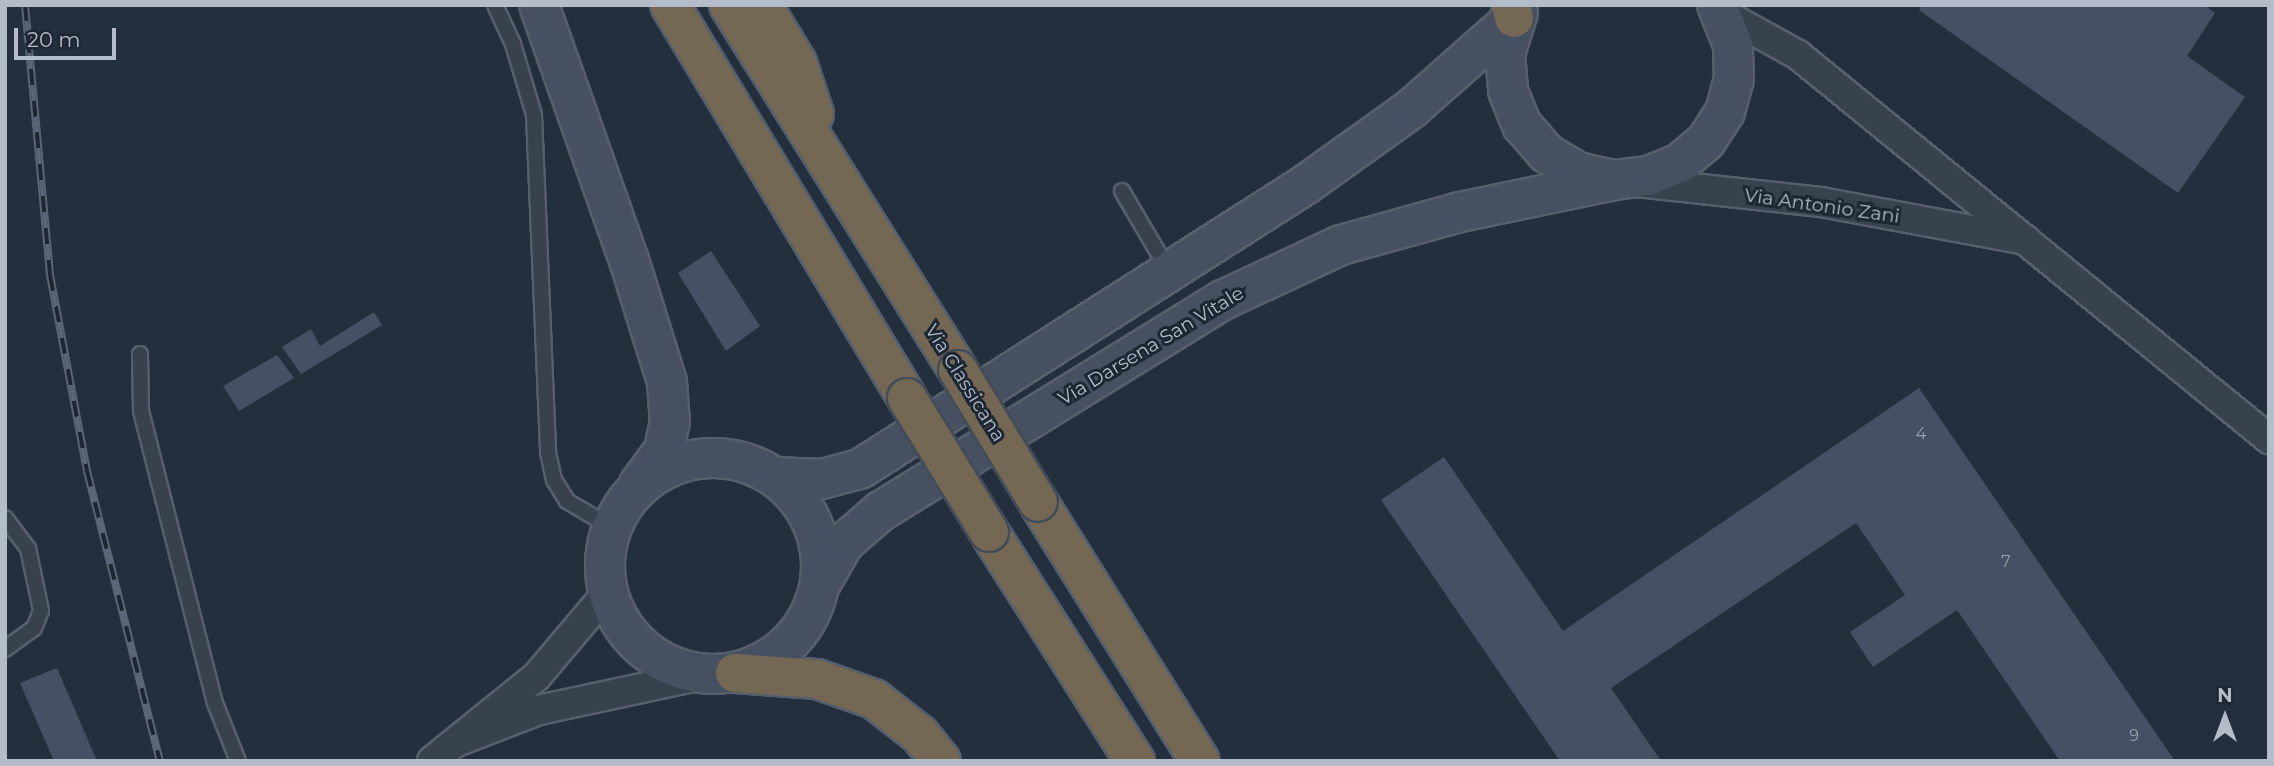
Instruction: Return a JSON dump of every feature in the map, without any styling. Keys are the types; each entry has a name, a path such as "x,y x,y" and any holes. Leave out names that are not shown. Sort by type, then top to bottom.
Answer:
{"highway":[{"path":"670,5 989,532 1135,761"},
{"name":"Via Classicana","path":"729,5 1200,761"},
{"path":"762,5 797,63 833,173"},
{"path":"718,674 817,679 874,699 920,735 941,761"}],"street":[{"path":"539,5 612,209 667,382 670,421 664,450 632,494"},
{"name":"Via Darsena San Vitale","path":"458,741 539,710 766,662 792,642 811,615 821,583 844,543 881,511 1223,300 1340,246 1460,212 1659,172 1680,163 1706,141 1725,112 1734,79 1728,8"},
{"name":"Via Antonio Zani","path":"1728,8 1798,55 2269,439"},
{"name":"Via Darsena San Vitale","path":"775,477 822,479 860,469 1305,185 1411,109 1516,10"},
{"path":"1516,10 1505,54 1508,91 1522,125 1546,153 1578,172 1614,180"},
{"name":"Via Antonio Zani","path":"1614,180 1821,202 2028,240"},
{"name":"Via Darsena San Vitale","path":"718,674 670,667 642,649 621,624 607,593 604,560 611,527 632,494 659,472 692,460 744,461 775,477 798,498 813,524 821,553 821,583"},
{"name":"Via Darsena San Vitale","path":"432,761 537,676 607,593"}],"lane":[{"path":"495,5 513,44 534,115 548,452 554,480 567,501 611,527"},
{"path":"1122,191 1169,271"},
{"path":"140,354 141,411 215,703 238,761"},
{"path":"5,518 28,548 41,611 34,628 5,649"}],"building":[{"path":"1922,5 2204,5 2215,13 2187,56 2245,97 2178,193 1919,10"},
{"path":"711,251 760,326 726,351 678,273"},
{"path":"374,312 382,325 301,374 282,347 311,329 320,346"},
{"path":"277,355 294,378 239,411 223,386"},
{"path":"1919,388 2175,761 2060,761 1957,610 1873,667 1850,632 1905,595 1856,523 1611,688 1661,761 1560,761 1381,500 1444,457 1563,631"},
{"path":"57,668 97,761 54,761 20,683"}],"railway":[{"path":"25,5 50,275 87,471 160,761"}]}
